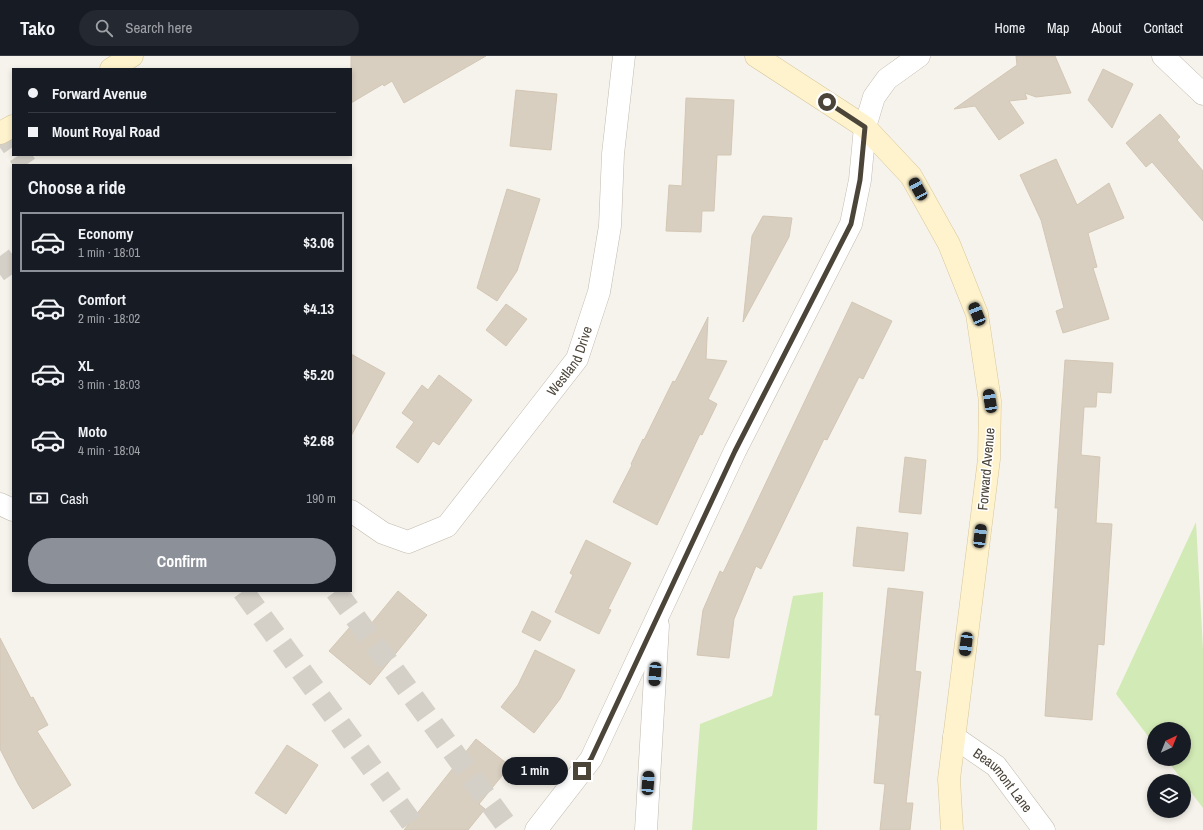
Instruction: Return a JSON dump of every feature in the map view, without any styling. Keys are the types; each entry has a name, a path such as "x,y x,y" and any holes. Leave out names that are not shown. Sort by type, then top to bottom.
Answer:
{"main road":[{"path":"113,68 132,56"},
{"name":"Forward Avenue","path":"756,56 865,127 911,176 949,244 977,314 990,401 989,459 949,779 952,830"},
{"path":"0,134 12,127"}],"street":[{"name":"Westland Drive","path":"352,512 383,533 408,542 447,526 577,359 599,292 610,226 613,154 624,56"},
{"path":"536,830 591,759 735,451 851,224 860,180 865,127 874,97 887,79 919,56"},
{"path":"1163,56 1203,94"},
{"path":"0,504 12,510"},
{"path":"646,830 659,612"},
{"name":"Beaumont Lane","path":"954,737 996,766 1044,830"}],"green space":[{"path":"1196,522 1203,650 1203,808 1191,792 1191,774 1178,774 1171,766 1191,766 1191,722 1147,722 1147,735 1116,694"},
{"path":"823,592 817,830 692,830 700,724 772,696 793,596"}],"building":[{"path":"351,56 486,56 404,103 392,81 384,86 383,84 352,102"},
{"path":"1016,56 1055,56 1071,93 1036,97 1025,93 1027,99 1009,101 1024,123 999,140 975,106 954,109 1017,65"},
{"path":"1103,69 1133,84 1112,128 1088,100"},
{"path":"516,90 557,94 551,150 510,146"},
{"path":"686,98 734,100 731,155 717,155 714,211 702,211 701,232 666,231 669,185 682,186"},
{"path":"1160,114 1180,137 1177,140 1203,171 1203,221 1152,162 1146,167 1126,143"},
{"path":"1056,159 1077,205 1109,183 1124,218 1088,233 1097,267 1093,268 1109,319 1063,333 1056,311 1064,308 1041,220 1020,175"},
{"path":"507,189 540,199 517,271 497,301 477,288"},
{"path":"763,216 792,218 789,237 743,322 752,236"},
{"path":"852,302 892,321 863,379 859,377 827,440 824,439 761,569 756,566 734,619 729,658 697,655 703,610 720,571 723,573"},
{"path":"506,304 527,319 506,346 486,330"},
{"path":"708,317 706,359 727,361 708,399 717,404 702,435 700,434 657,525 613,502 632,465 631,464 643,439 644,440 673,381 675,382"},
{"path":"352,355 385,373 352,434"},
{"path":"1065,360 1113,363 1111,393 1097,392 1096,407 1084,407 1081,455 1100,457 1096,523 1112,524 1104,645 1098,644 1092,720 1045,716 1058,508 1055,508"},
{"path":"439,375 472,400 439,445 433,441 418,463 396,447 414,422 402,413 422,385 428,390"},
{"path":"905,457 926,460 921,514 899,512"},
{"path":"857,527 908,533 904,571 853,566"},
{"path":"586,540 631,563 608,609 611,610 599,634 555,612 573,575 570,573"},
{"path":"888,588 923,592 915,671 921,672 906,803 913,803 910,830 880,830 885,784 874,783 880,715 875,715"},
{"path":"398,591 427,615 370,685 329,651 350,627 361,636"},
{"path":"532,611 551,621 540,641 522,632"},
{"path":"0,638 31,698 33,697 48,725 37,731 71,785 33,809 0,749"},
{"path":"535,650 575,670 560,699 534,733 501,707 518,685"},
{"path":"476,739 510,766 479,804 485,809 468,830 404,830"},
{"path":"287,745 318,765 286,814 255,793"}],"tunnel":[{"path":"0,129 12,146"},
{"path":"20,156 25,164"},
{"path":"0,256 12,273"},
{"path":"244,592 417,830"},
{"path":"337,592 510,830"}],"route":[{"path":"582,771 591,759 735,451 851,224 860,180 865,127 827,102"}]}
